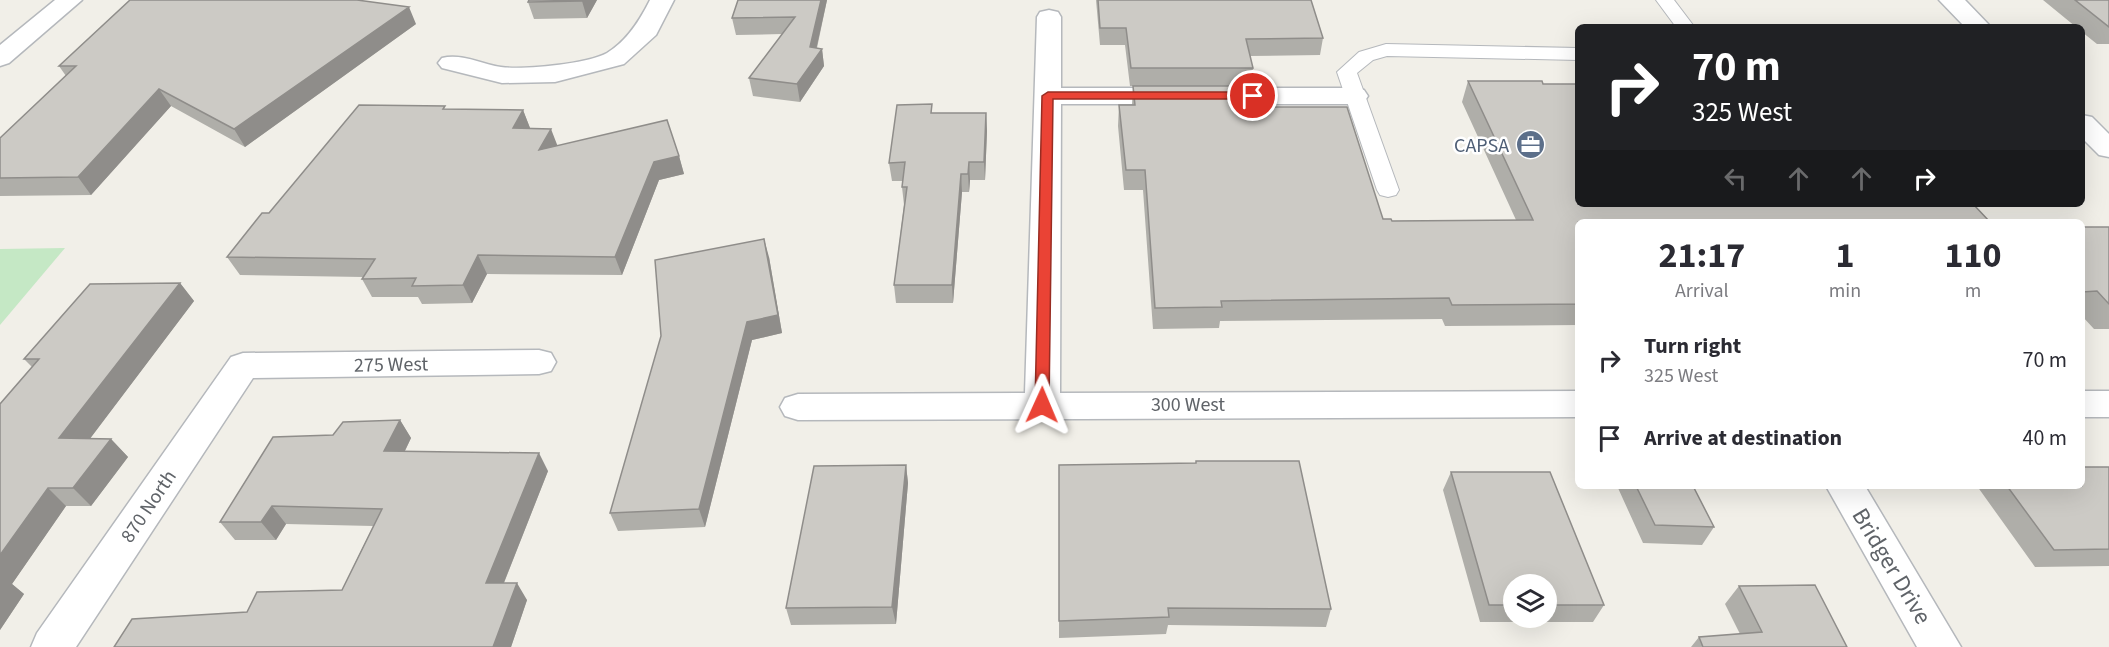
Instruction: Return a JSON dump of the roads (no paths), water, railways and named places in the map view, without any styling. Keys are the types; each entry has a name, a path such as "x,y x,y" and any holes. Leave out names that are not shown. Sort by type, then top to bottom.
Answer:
{"street":[{"path":"0,58 70,0"},
{"path":"451,63 502,75 555,74 615,59 647,30 662,0"},
{"path":"1951,0 1976,24"},
{"path":"1042,405 1049,17"},
{"path":"1048,96 1355,96"},
{"path":"2085,126 2109,148"},
{"name":"275 West","path":"243,366 539,362"},
{"name":"870 North","path":"52,647 243,366"},
{"name":"300 West","path":"798,407 1575,404"},
{"path":"2085,404 2109,405"},
{"name":"Bridger Drive","path":"1847,489 1940,647"}],"lane":[{"path":"1665,0 1683,24"},
{"path":"1388,190 1347,72 1366,56 1386,50 1575,54"}],"place":[{"name":"CAPSA","path":"1530,145"}]}
